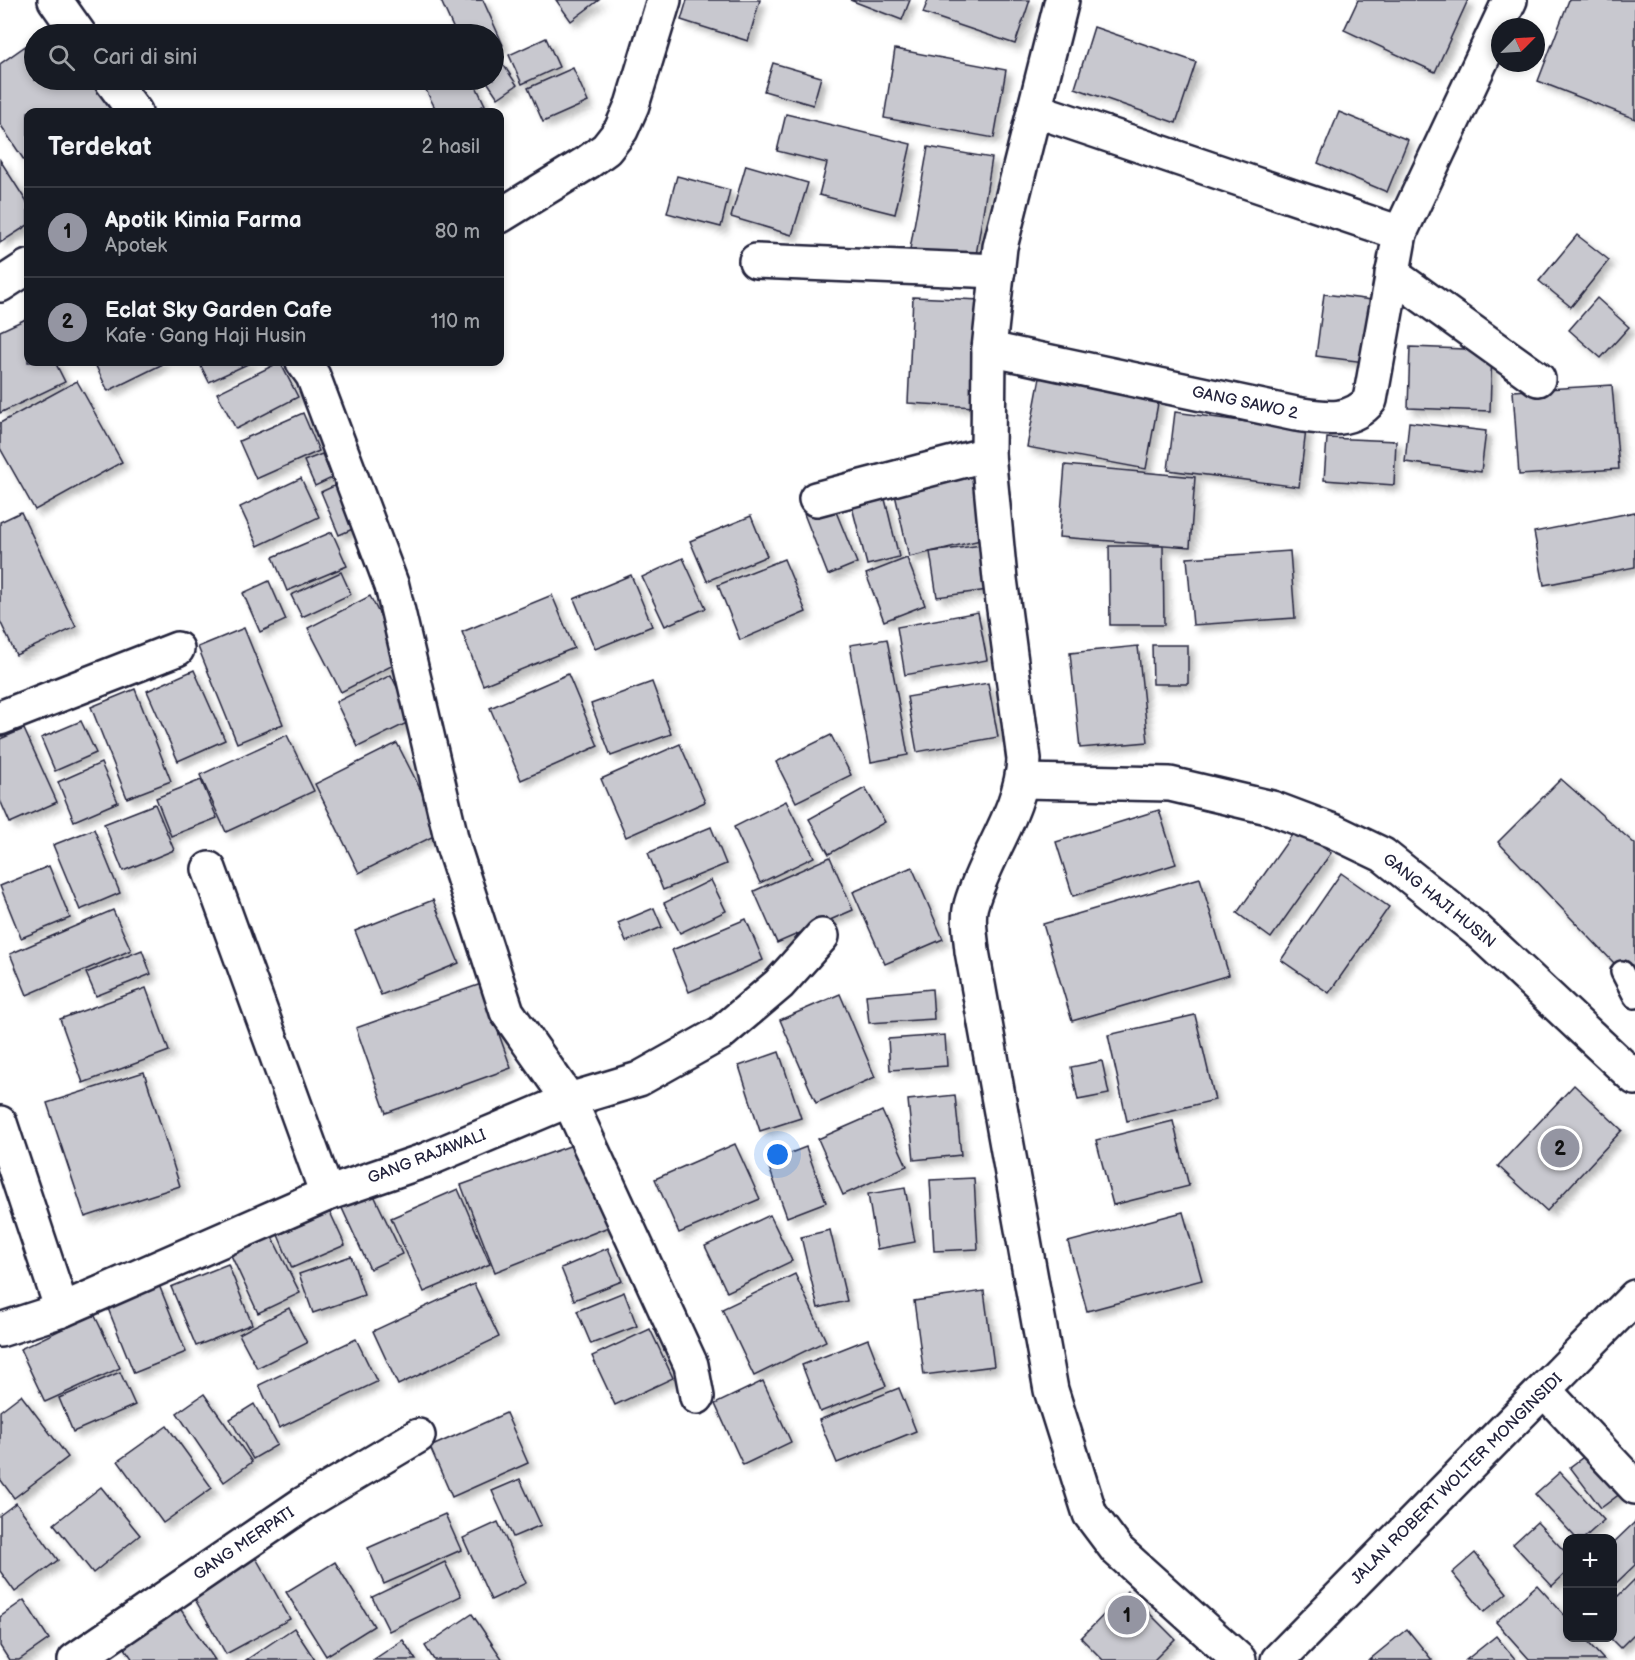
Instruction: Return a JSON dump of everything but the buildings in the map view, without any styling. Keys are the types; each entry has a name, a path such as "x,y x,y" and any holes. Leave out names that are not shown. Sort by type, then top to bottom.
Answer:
{"main road":[{"path":"55,0 72,24"},
{"path":"504,214 588,162 606,149 621,130 632,105 664,0"},
{"path":"1062,0 1000,247 989,349 988,454 1000,579 1023,735 1023,781 970,908 972,951 1051,1390 1090,1514 1117,1550 1239,1660"},
{"name":"GANG SAWO 2","path":"989,349 1333,419 1355,414 1363,409 1370,400 1400,233 1510,0"},
{"path":"118,90 132,108"},
{"path":"1035,110 1400,233"},
{"path":"756,261 998,271"},
{"path":"0,285 24,270"},
{"path":"1392,274 1538,379"},
{"path":"313,366 392,586 453,846 507,1012 569,1100 691,1365 698,1397"},
{"path":"816,499 988,454"},
{"path":"0,718 177,649"},
{"name":"GANG HAJI HUSIN","path":"1023,781 1170,784 1272,808 1333,831 1383,855 1477,930 1635,1078"},
{"path":"209,869 327,1194"},
{"name":"GANG RAJAWALI","path":"0,1330 62,1310 327,1194 426,1160 569,1100 639,1079 721,1033 778,984 822,936"},
{"path":"0,1123 62,1310"},
{"name":"JALAN ROBERT WOLTER MONGINSIDI","path":"1278,1660 1635,1297"},
{"path":"1544,1390 1635,1487"},
{"name":"GANG MERPATI","path":"75,1660 303,1504 418,1436"}],"lane":[{"path":"1622,972 1635,998"}],"place":[{"name":"Eclat Sky Garden Cafe","path":"1560,1148"},
{"name":"Apotik Kimia Farma","path":"1127,1615"}]}
